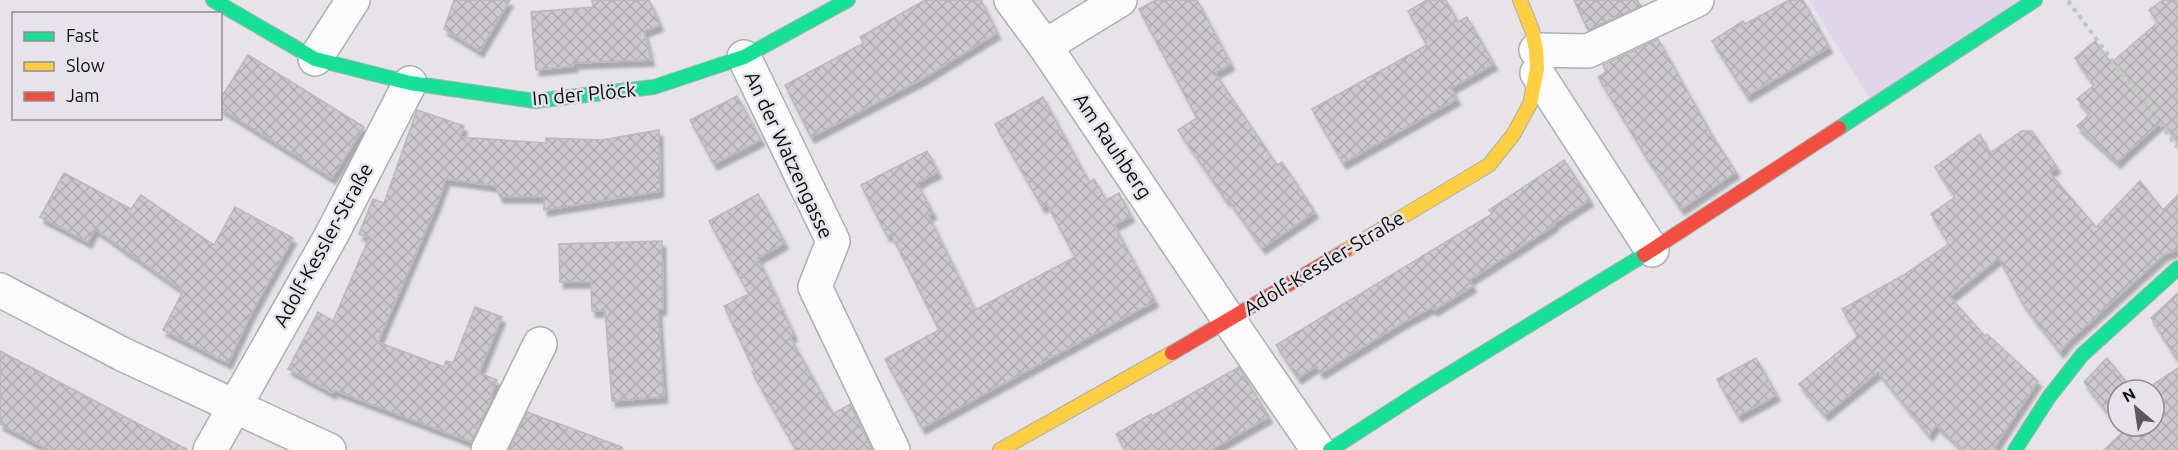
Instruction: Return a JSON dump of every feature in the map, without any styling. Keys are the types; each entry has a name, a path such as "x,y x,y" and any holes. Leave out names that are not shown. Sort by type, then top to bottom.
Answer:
{"street":[{"name":"In der Plöck","path":"213,0 315,59 410,82 535,101 654,87 744,57 848,0"},
{"path":"315,59 353,0"},
{"path":"1011,0 1045,46 1120,0"},
{"name":"Adolf-Kessler-Straße","path":"1000,450 1229,320 1489,165 1508,144 1525,118 1533,96 1537,62 1532,30 1520,0"},
{"path":"1652,250 1537,62 1588,51 1697,0"},
{"path":"1330,450 1426,388 1652,250 2035,0"},
{"name":"Am Rauhberg","path":"1045,46 1318,450"},
{"name":"An der Watzengasse","path":"744,57 833,240 815,287 893,450"},
{"name":"Adolf-Kessler-Straße","path":"210,450 331,236 410,82"},
{"path":"2015,450 2049,397 2082,355 2178,268"},
{"path":"0,290 122,354 329,450"},
{"path":"488,450 540,344"}],"path":[{"path":"2067,0 2178,148"}],"shaded area":[{"path":"1809,0 2028,0 1870,99"}],"building":[{"path":"454,0 510,0 480,51 444,29"},
{"path":"592,0 649,0 660,25 644,31 651,60 574,63 574,66 536,70 531,12 593,7"},
{"path":"925,0 981,0 997,33 924,78 811,137 785,85 864,43 860,37"},
{"path":"1156,0 1197,0 1231,64 1215,73 1277,165 1282,162 1315,212 1262,248 1178,130 1197,118 1139,9"},
{"path":"1427,0 1446,0 1458,22 1467,17 1494,64 1451,88 1457,99 1343,163 1312,109 1427,45 1408,11"},
{"path":"1574,0 1637,0 1641,6 1588,30"},
{"path":"1789,0 1803,0 1829,47 1747,96 1712,41 1743,21 1745,24"},
{"path":"2163,0 2178,0 2178,143 2162,121 2117,162 2077,126 2090,114 2077,99 2094,85 2075,58 2095,41 2111,63 2158,22 2149,10"},
{"path":"1658,39 1713,137 1736,172 1681,209 1648,160 1598,77 1606,72 1603,65"},
{"path":"248,55 364,127 332,178 222,109 222,96"},
{"path":"737,96 761,140 714,164 690,120"},
{"path":"1043,97 1089,182 1094,179 1106,200 1119,193 1131,216 1114,225 1155,301 922,428 885,359 939,330 891,234 887,236 861,185 927,151 938,172 917,183 933,213 928,215 975,310 1075,257 1047,204 1042,207 995,124"},
{"path":"417,110 464,126 460,137 546,143 546,138 602,140 659,130 660,191 544,210 544,197 500,197 496,186 446,179 378,342 444,367 446,361 453,363 475,307 502,317 479,373 497,380 490,399 492,399 471,442 334,390 332,393 288,369 318,312 333,321 369,238 359,234 373,199 384,203"},
{"path":"2022,131 2032,131 2057,167 2049,172 2096,227 2140,181 2163,210 2178,195 2178,250 2165,254 2069,341 2060,352 2023,304 1999,258 1950,297 1985,336 1987,334 2038,381 1999,440 1995,450 1964,450 1936,425 1929,435 1878,372 1825,415 1799,384 1858,336 1842,309 1902,276 1949,244 1931,214 1955,197 1935,167 1980,134 1990,153"},
{"path":"1564,160 1590,200 1469,280 1473,286 1434,310 1432,307 1402,323 1321,373 1316,366 1298,378 1276,345 1492,214 1489,210"},
{"path":"64,173 131,209 141,195 214,245 235,207 293,238 251,314 228,363 163,330 183,291 95,229 88,242 40,217"},
{"path":"758,194 785,243 758,258 794,335 790,337 833,414 850,404 872,450 796,450 752,372 754,370 724,306 749,294 709,221"},
{"path":"662,241 663,309 658,309 664,397 612,401 605,311 592,311 591,282 560,282 559,244"},
{"path":"2178,293 2178,361 2151,318"},
{"path":"0,351 188,450 49,450 0,424"},
{"path":"1756,358 1777,395 1738,416 1717,379"},
{"path":"2107,358 2123,378 2106,378 2106,410 2084,382"},
{"path":"1239,367 1269,417 1211,450 1125,450 1116,434"},
{"path":"2178,368 2178,450 2104,450 2117,438 2166,438 2166,378 2163,378"},
{"path":"527,412 622,447 622,450 509,450"}],"traffic: fast":[{"path":"213,0 315,59 410,83 535,101 654,87 744,57 848,0"},
{"path":"1839,128 2035,0"},
{"path":"1330,450 1426,388 1644,255"},
{"path":"2015,450 2049,397 2082,355 2178,268"}],"traffic: slow":[{"path":"1345,251 1489,165 1513,135 1530,104 1537,69 1532,30 1520,0"},
{"path":"1000,450 1172,353"}],"traffic: jam":[{"path":"1644,255 1839,128"},
{"path":"1172,353 1345,251"}]}
